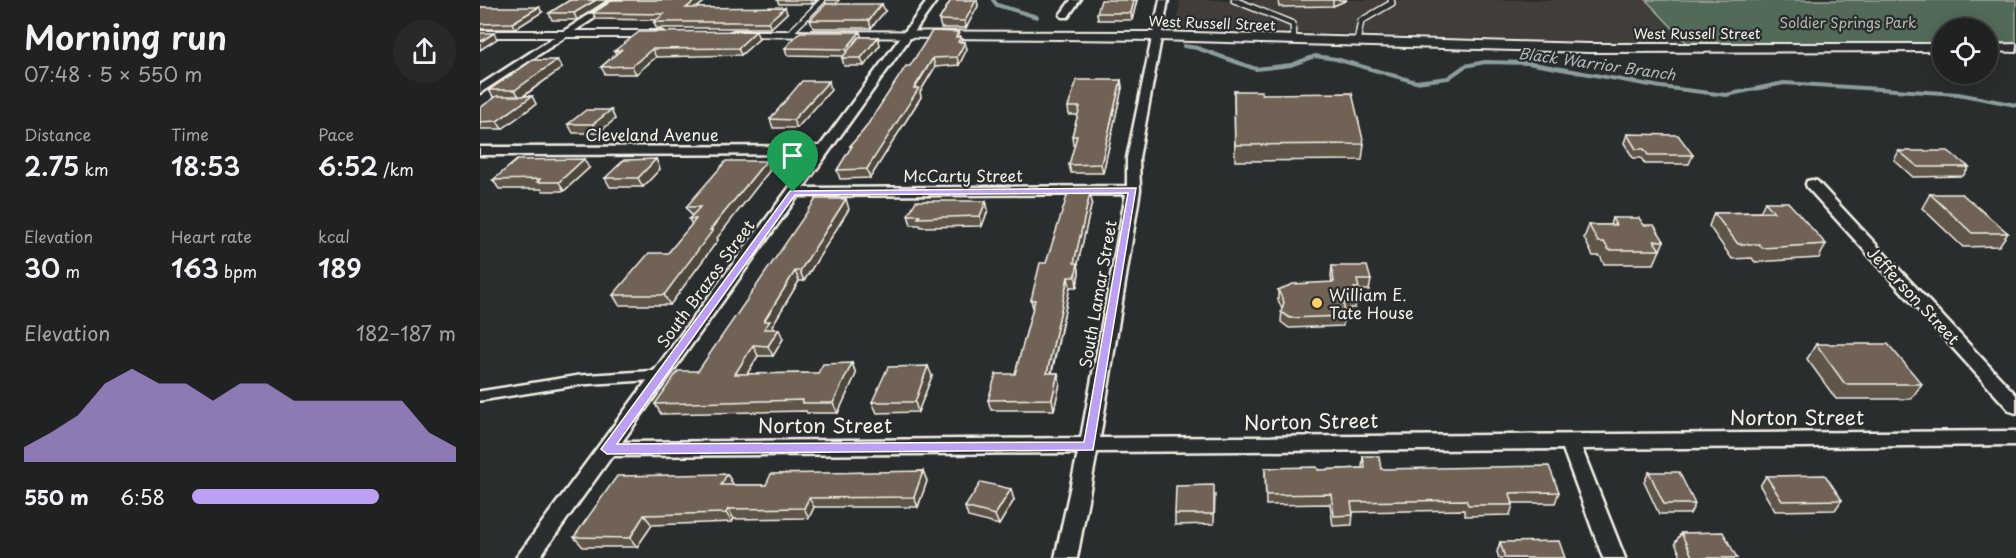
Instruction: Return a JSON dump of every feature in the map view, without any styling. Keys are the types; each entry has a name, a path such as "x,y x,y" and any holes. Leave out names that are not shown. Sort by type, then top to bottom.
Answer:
{"street":[{"path":"480,90 618,0"},
{"name":"South Brazos Street","path":"527,558 933,0"},
{"path":"1065,15 1076,0"},
{"name":"South Lamar Street","path":"1066,558 1089,446 1133,190 1133,158 1164,0"},
{"name":"West Russell Street","path":"719,34 909,33 1157,36 1589,48 1932,48"},
{"path":"480,34 672,34"},
{"path":"1998,48 2016,48"},
{"name":"Cleveland Avenue","path":"480,151 824,150"},
{"name":"Jefferson Street","path":"1812,184 2016,406"},
{"name":"McCarty Street","path":"793,192 1133,190"},
{"name":"Norton Street","path":"607,449 2016,438"},
{"path":"1569,440 1614,558"}],"lane":[{"path":"790,33 823,0"},
{"path":"1234,0 1293,24 1296,28 1294,40"},
{"path":"1357,42 1361,21 1386,8 1392,3 1391,0"},
{"path":"480,396 580,380 660,375"}],"shaded area":[{"path":"1180,0 1646,0 1690,46 1176,28"}],"green space":[{"name":"Soldier Springs Park","path":"1646,0 2016,0 2016,43 1998,43 1998,18 1932,18 1932,44 1690,46"}],"building":[{"path":"570,0 596,0 574,13 549,13"},
{"path":"613,0 696,0 686,8 785,7 768,22 654,22 664,14 593,13"},
{"path":"951,0 976,0 965,21 939,20"},
{"path":"1101,0 1134,0 1131,13 1097,13"},
{"path":"826,4 882,4 869,20 810,20"},
{"path":"480,7 539,7 512,23 480,24"},
{"path":"756,31 738,48 652,49 632,66 601,67 621,50 614,51 639,32"},
{"path":"932,31 958,32 956,37 961,37 958,42 965,42 957,57 933,58 914,88 919,88 867,169 837,170 852,146 850,146 864,130 906,66 910,66"},
{"path":"800,32 860,32 846,49 785,48"},
{"path":"480,33 494,33 480,42"},
{"path":"859,37 878,37 861,58 842,58"},
{"path":"533,60 557,60 515,90 489,90"},
{"path":"1077,80 1121,80 1101,164 1069,165 1077,136 1072,136 1080,107 1068,107"},
{"path":"802,81 829,81 793,120 770,119"},
{"path":"1234,91 1262,91 1262,94 1352,93 1364,144 1235,145"},
{"path":"497,96 532,96 497,121 480,122 480,108"},
{"path":"586,110 611,110 593,124 568,124"},
{"path":"1627,134 1678,135 1693,155 1648,155 1644,149 1636,149"},
{"path":"1899,151 1948,151 1969,167 1918,167"},
{"path":"584,159 559,182 537,182 540,179 493,180 517,160"},
{"path":"656,159 638,178 605,178 624,160"},
{"path":"726,161 766,161 710,230 713,230 664,295 613,295 649,253 668,253 696,219 689,219 700,207 686,207"},
{"path":"1068,193 1090,193 1074,263 1078,263 1075,277 1068,277 1047,373 1058,373 1052,399 988,400 996,374 1015,374 1035,300 1031,300 1040,263 1046,263"},
{"path":"1930,194 1962,194 2008,233 1972,233"},
{"path":"816,199 846,199 800,271 795,271 764,321 770,321 764,329 779,329 768,346 753,345 735,374 818,373 823,364 852,363 833,403 802,403 803,400 655,404 678,371 698,371"},
{"path":"916,201 986,201 980,216 918,218 920,215 908,215"},
{"path":"1765,202 1788,202 1826,244 1762,248 1759,244 1738,244 1714,213 1774,212"},
{"path":"1612,218 1639,218 1644,225 1654,225 1664,241 1654,241 1660,250 1609,250 1604,242 1598,242 1589,225 1616,225"},
{"name":"William E. Tate House","path":"1332,266 1367,266 1371,280 1357,280 1359,288 1354,288 1356,298 1349,298 1350,303 1344,303 1344,316 1290,318 1281,312 1284,302 1278,290 1293,284 1334,282"},
{"path":"1816,344 1888,344 1922,384 1845,384"},
{"path":"928,366 915,402 872,402 888,367"},
{"path":"1363,456 1379,456 1381,469 1549,466 1559,492 1510,493 1513,505 1468,505 1466,500 1351,502 1353,515 1334,516 1331,494 1266,495 1265,468 1317,467 1318,470 1365,468"},
{"path":"923,471 914,497 809,498 804,508 728,509 726,513 644,515 630,538 574,537 617,476 727,474 721,485 766,485 771,474"},
{"path":"1649,472 1679,472 1695,504 1664,504"},
{"path":"1825,475 1842,500 1782,501 1766,476"},
{"path":"981,482 1011,489 995,515 965,507"},
{"path":"1214,485 1214,514 1175,514 1176,486"},
{"path":"1723,532 1737,558 1693,558 1681,533"},
{"path":"1559,541 1565,558 1505,558 1500,542"}],"waterway":[{"name":"Black Warrior Branch","path":"993,0 997,5 1037,17"},
{"name":"Black Warrior Branch","path":"1184,46 1197,48 1256,69 1291,65 1315,56 1336,59 1416,82 1448,78 1465,66 1485,62 1528,63 1661,87 1726,95 1784,83 1958,94 2016,105"}],"place":[{"name":"William E. Tate House","path":"1317,303"}],"route":[{"path":"1133,190 1089,446 607,449 793,192 1133,190"}]}
